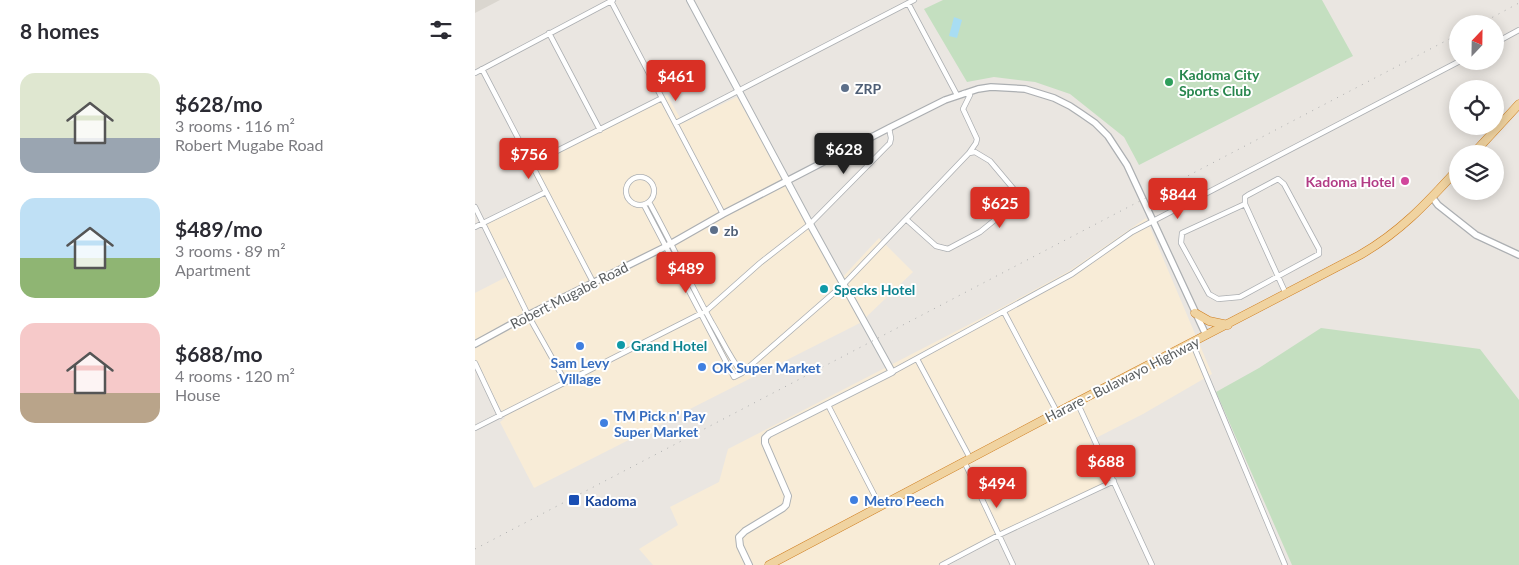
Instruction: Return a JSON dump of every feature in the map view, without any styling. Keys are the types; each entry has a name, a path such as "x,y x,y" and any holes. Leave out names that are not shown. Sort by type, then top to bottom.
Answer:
{"highway":[{"path":"1481,145 1519,104"},
{"name":"Harare - Bulawayo Highway","path":"769,565 967,459 1228,325 1379,244 1409,221 1449,179"},
{"path":"1195,313 1209,321 1228,325"}],"main road":[{"path":"690,0 809,224 892,372 769,434 765,438 765,443 788,496 786,505 783,508 745,531 739,537 739,546 749,565"}],"street":[{"path":"475,73 612,1 723,214"},
{"path":"676,123 911,1 957,95"},
{"path":"1504,38 1519,30"},
{"path":"549,33 600,130"},
{"path":"892,372 1071,274 1133,232 1449,67"},
{"path":"482,69 593,282"},
{"name":"Robert Mugabe Road","path":"475,344 529,314 665,247 786,180 889,128 957,95 991,87 1025,89 1054,98 1082,114 1101,130 1119,152 1207,335"},
{"path":"644,205 734,377 742,373 844,284 969,153 977,139 963,109 970,95 965,93"},
{"path":"531,164 663,98"},
{"path":"475,428 706,311 760,263 809,224 890,143 889,128"},
{"path":"907,220 936,246 948,249 980,232 1017,202 1019,198 1017,193 990,161 975,152 969,153"},
{"path":"642,177 651,182 655,193 649,202 644,205 633,203 626,195 626,189 631,180 642,177"},
{"path":"1245,204 1182,233 1181,242 1209,294 1218,299 1240,297 1277,277 1319,254 1319,249 1280,180 1260,187 1248,194 1245,204 1277,277 1286,294"},
{"path":"475,228 546,192"},
{"path":"1432,197 1438,205 1476,234 1519,255"},
{"path":"649,202 706,311 735,364 742,373"},
{"path":"475,208 565,381"},
{"path":"1003,312 1057,412"},
{"path":"1193,342 1285,565"},
{"path":"917,359 967,459 1013,565"},
{"path":"475,363 500,416"},
{"path":"1077,402 1152,565"},
{"path":"828,405 880,506"},
{"path":"942,565 1114,481"}],"shaded area":[{"path":"475,0 500,0 475,13"},
{"path":"667,95 683,123 737,97 840,280 879,238 913,272 860,323 534,488 500,422 505,418 475,360 475,293 512,274 486,224 544,195 529,167"},
{"path":"1146,218 1212,374 1143,414 1090,441 1108,482 939,565 653,565 639,549 678,525 670,507 719,482 728,449 1069,271"}],"green space":[{"name":"Kadoma City Sports Club","path":"943,0 1322,0 1353,56 1139,165 1124,137 1070,94 1035,82 994,77 967,82 924,9"},
{"path":"1321,328 1480,349 1519,400 1519,565 1292,565 1216,392 1259,368"}],"water":[{"path":"954,17 962,20 957,38 949,36"}],"railway":[{"path":"1497,15 1519,3"},
{"path":"475,549 1449,39"}],"place":[{"name":"Kadoma City Sports Club","path":"1169,82"},
{"name":"ZRP","path":"845,88"},
{"name":"Kadoma Hotel","path":"1405,181"},
{"name":"zb","path":"714,230"},
{"name":"Specks Hotel","path":"824,289"},
{"name":"Grand Hotel","path":"621,345"},
{"name":"Sam Levy Village","path":"580,346"},
{"name":"OK Super Market","path":"702,367"},
{"name":"TM Pick n' Pay Super Market","path":"604,423"},
{"name":"Kadoma","path":"574,500"},
{"name":"Metro Peech","path":"854,500"}]}
